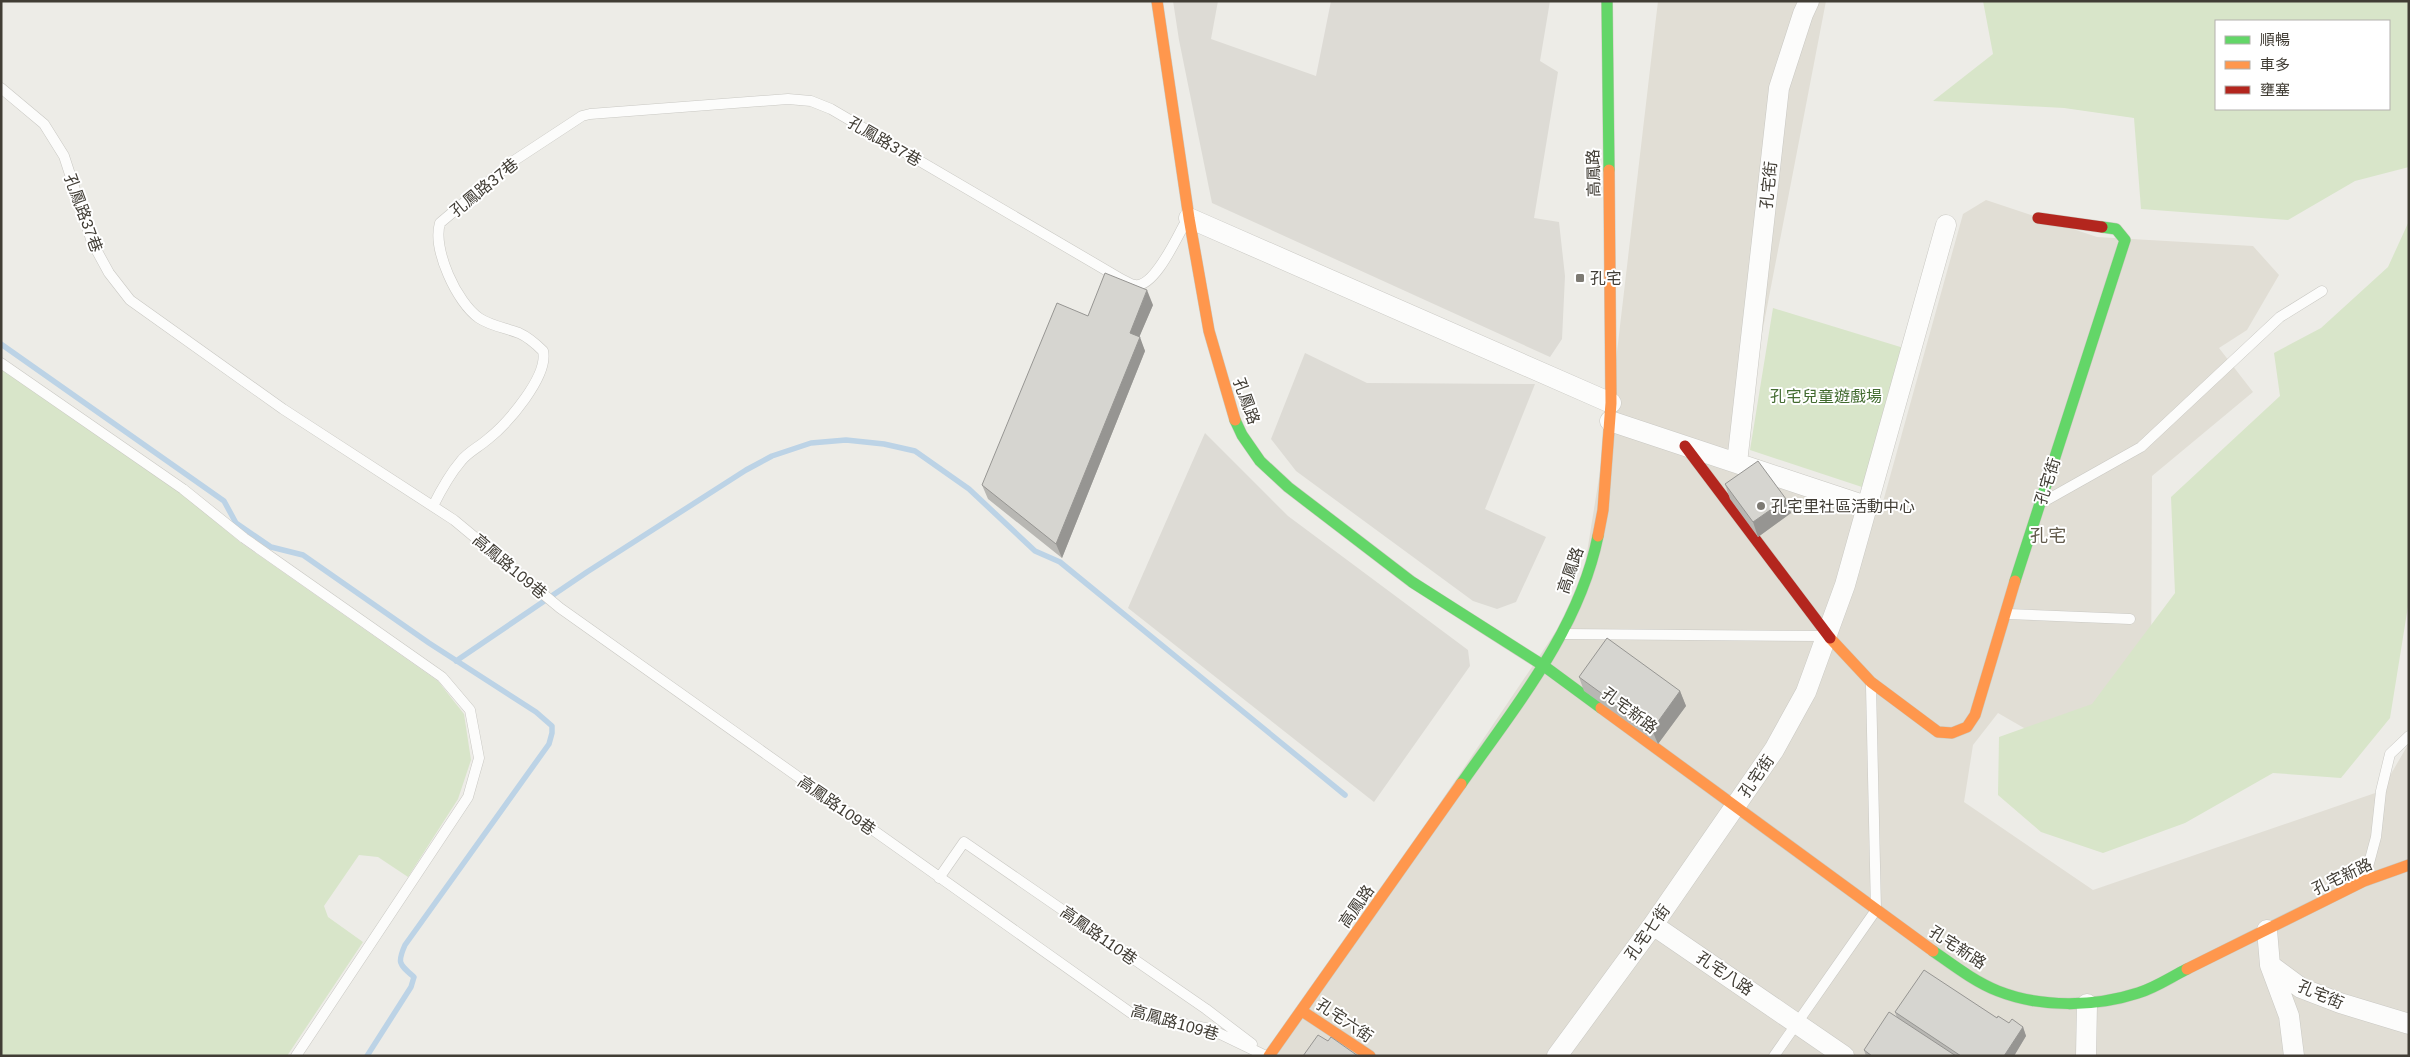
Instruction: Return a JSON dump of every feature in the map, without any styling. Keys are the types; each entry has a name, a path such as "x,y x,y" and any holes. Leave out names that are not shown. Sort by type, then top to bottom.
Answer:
{"street":[{"name":"孔鳳路","path":"1157,1 1189,218 1209,331 1225,390 1242,435 1260,461 1288,487 1412,582 1544,666"},
{"name":"高鳳路","path":"1267,1056 1302,1010 1544,666 1580,596 1592,560 1603,510 1611,412 1607,1"},
{"name":"孔宅街","path":"1737,463 1779,88 1809,1"},
{"path":"1189,218 1685,446 1866,506"},
{"name":"孔宅街","path":"1685,446 1828,636 1871,682 1938,732 1952,733 1968,727 1975,716 2039,503 2125,240 2116,229 2038,218"},
{"name":"孔宅街","path":"1734,807 1774,750 1806,692 1828,636 1845,585 1946,225"},
{"name":"孔宅新路","path":"1544,666 1955,967 1998,991 2040,1001 2087,1004 2139,993 2364,882 2409,866"},
{"name":"孔宅七街","path":"1557,1056 1653,924 1734,807"},
{"name":"孔宅八路","path":"1653,924 1844,1056"},
{"path":"2267,930 2270,965 2289,1016 2294,1056"},
{"name":"孔宅街","path":"2270,965 2301,988 2340,1003 2409,1024"},
{"path":"2086,1056 2087,1004"},
{"name":"孔宅六街","path":"1302,1010 1370,1056"}],"lane":[{"name":"孔鳳路37巷","path":"1,88 44,124 64,156 92,242 109,273 130,300 283,408 433,506 445,481 462,459 489,439 517,410 540,372 545,358 544,351 520,334 488,324 470,310 450,280 443,258 438,229 440,223 512,162 582,116 788,99 811,101 831,109 1120,279 1136,286 1144,284 1154,276 1189,218"},
{"path":"2039,503 2141,447 2280,317 2322,291"},
{"path":"1,363 183,489 244,538 442,677 470,710 479,758 468,797 296,1056"},
{"name":"高鳳路109巷","path":"433,506 454,520 560,608 1131,1013 1210,1029 1267,1056"},
{"path":"2006,614 2130,620"},
{"path":"1561,634 1828,636"},
{"path":"1774,1056 1876,910 1871,682"},
{"path":"2364,882 2376,836 2381,791 2390,754 2409,736"},
{"name":"高鳳路110巷","path":"939,878 964,842 1206,1009 1267,1056"}],"shaded area":[{"path":"1173,1 1218,1 1211,39 1316,76 1331,1 1550,1 1540,61 1558,72 1534,218 1559,222 1565,276 1562,339 1550,357 1212,203 1179,40"},
{"path":"1658,1 1826,1 1737,463 1881,509 1963,214 1986,200 2097,237 2253,246 2279,275 2247,330 2219,348 2253,392 2152,476 2151,690 2062,750 1998,713 1973,745 1964,802 2093,890 2381,791 2409,743 2409,1056 1269,1056 1580,596 1611,403"},
{"path":"1305,353 1367,383 1535,384 1485,509 1546,537 1516,602 1497,609 1473,601 1296,471 1271,439"},
{"path":"1205,433 1288,516 1468,650 1470,666 1374,802 1128,608"}],"green space":[{"path":"1983,1 2409,1 2409,167 2355,181 2288,220 2141,209 2134,118 2064,108 1933,101 1993,54"},
{"path":"2409,221 2409,600 2390,718 2341,778 2273,773 2185,823 2103,853 2041,832 1998,795 1999,737 2092,704 2175,593 2171,497 2280,396 2274,353 2321,328 2388,267"},
{"name":"孔宅兒童遊戲場","path":"1773,308 1907,349 1868,489 1750,450"},
{"path":"1,368 181,493 240,542 438,681 464,714 471,760 458,799 408,877 378,857 359,855 324,906 328,917 363,942 287,1056 1,1056"}],"building":[{"path":"1105,273 1147,290 1130,333 1140,337 1056,544 982,485 1057,303 1088,316"},
{"name":"孔宅里社區活動中心","path":"1758,461 1786,499 1753,522 1725,484"},
{"path":"1607,638 1680,691 1652,730 1579,677"},
{"path":"1924,970 1997,1018 1998,1016 2009,1023 2012,1019 2023,1027 2004,1056 1961,1056 1895,1012"},
{"path":"1889,1012 1956,1056 1872,1056 1864,1050"},
{"path":"1318,1035 1328,1041 1331,1037 1358,1056 1303,1056"}],"waterway":[{"path":"1,344 224,501 236,523 271,547 303,555 429,643 536,712 552,726 549,744 405,945 400,960 402,966 414,977 411,987 367,1056"},
{"path":"456,661 587,572 746,470 772,456 811,443 846,440 884,444 915,451 969,489 1035,551 1060,562 1345,795"}],"traffic: fast":[{"path":"1607,1 1609,170"},
{"path":"2015,581 2125,240 2116,229 2102,227"},
{"path":"1235,420 1242,435 1260,461 1288,487 1412,582 1544,666 1601,708"},
{"path":"1461,784 1523,696 1561,635 1576,604 1589,570 1598,536"},
{"path":"1933,951 1964,973 1989,987 2015,997 2050,1003 2086,1003 2121,998 2151,988 2187,969"}],"traffic: slow":[{"path":"1157,1 1189,218 1209,331 1235,420"},
{"path":"1598,536 1603,510 1611,403 1609,170"},
{"path":"1830,638 1871,682 1938,732 1952,733 1967,727 1975,715 2015,581"},
{"path":"1601,708 1933,951"},
{"path":"1269,1056 1461,784"},
{"path":"2187,969 2364,881 2409,865"},
{"path":"1302,1011 1370,1056"}],"traffic: jam":[{"path":"2038,218 2102,227"},
{"path":"1685,446 1830,638"}],"place":[{"name":"孔宅","path":"1580,278"},
{"name":"孔宅里社區活動中心","path":"1761,506"}],"district":[{"name":"孔宅","path":"2048,536"}]}
